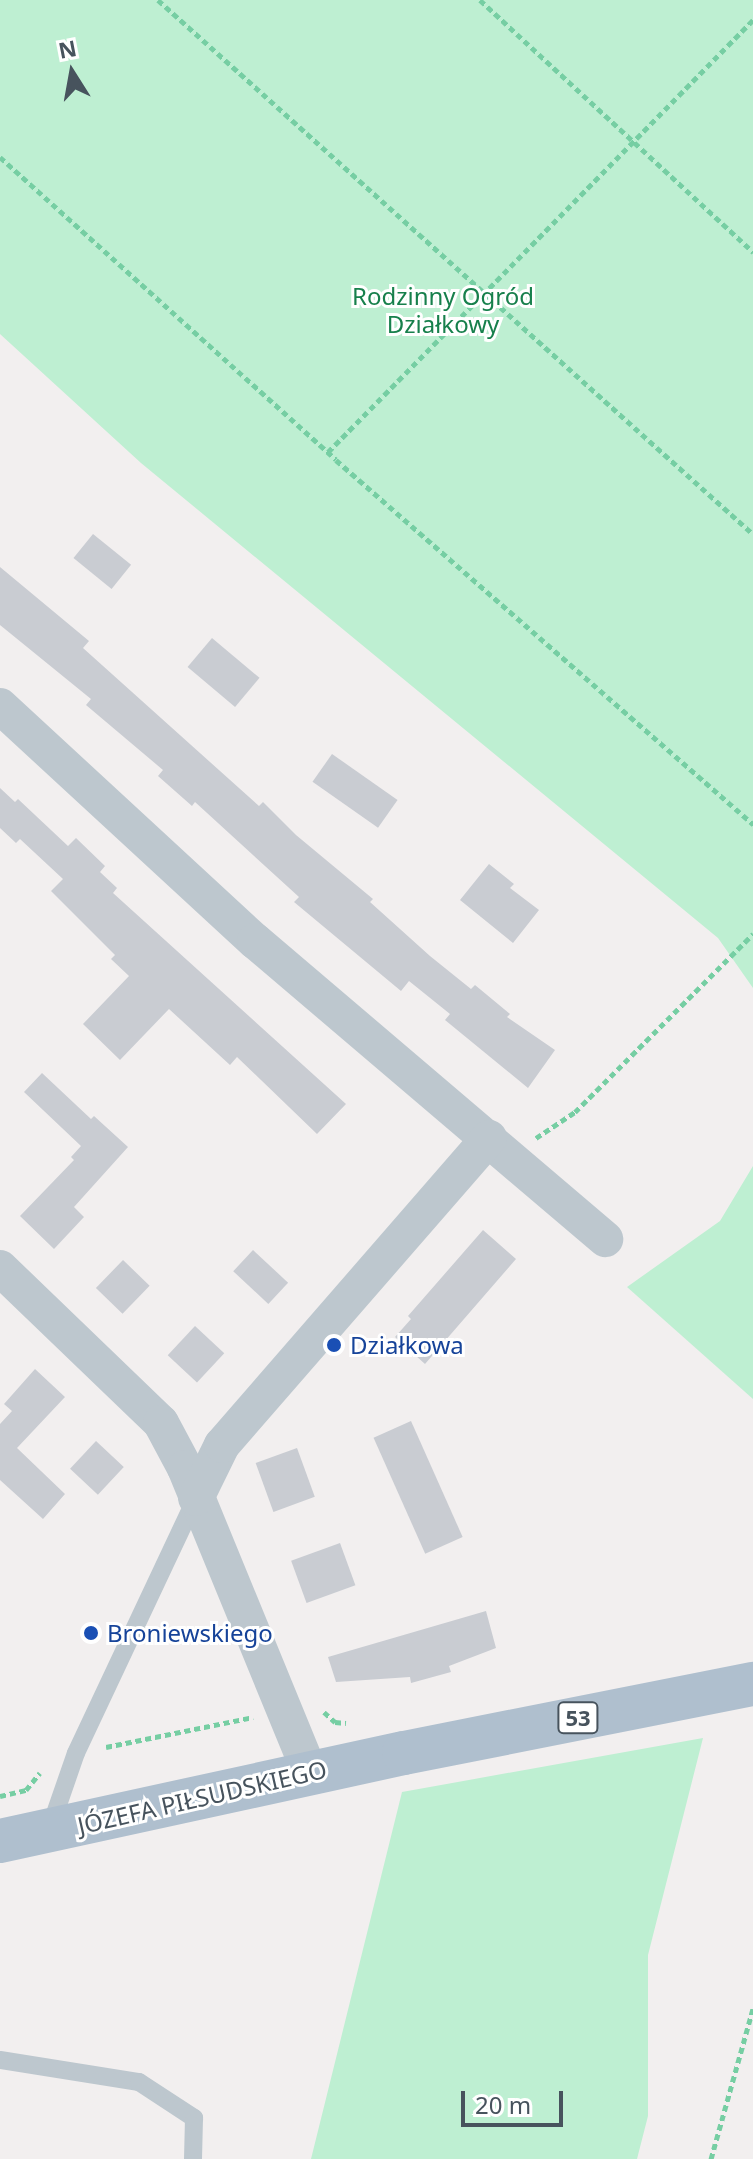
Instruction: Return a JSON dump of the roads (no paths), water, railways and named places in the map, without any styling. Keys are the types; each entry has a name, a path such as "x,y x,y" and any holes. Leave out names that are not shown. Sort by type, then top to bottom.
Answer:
{"main road":[{"name":"JÓZEFA PIŁSUDSKIEGO","path":"0,1841 404,1753 753,1684"}],"street":[{"path":"0,706 255,941 605,1239"},
{"path":"196,1498 222,1445 499,1147"},
{"path":"0,1268 146,1406 174,1448 310,1773"}],"lane":[{"path":"48,1832 76,1753 196,1498"},
{"path":"0,2060 139,2082 194,2118 193,2159"}],"place":[{"name":"Działkowa","path":"334,1345"},
{"name":"Broniewskiego","path":"91,1633"}],"park label":[{"name":"Rodzinny Ogród Działkowy","path":"443,310"}]}
